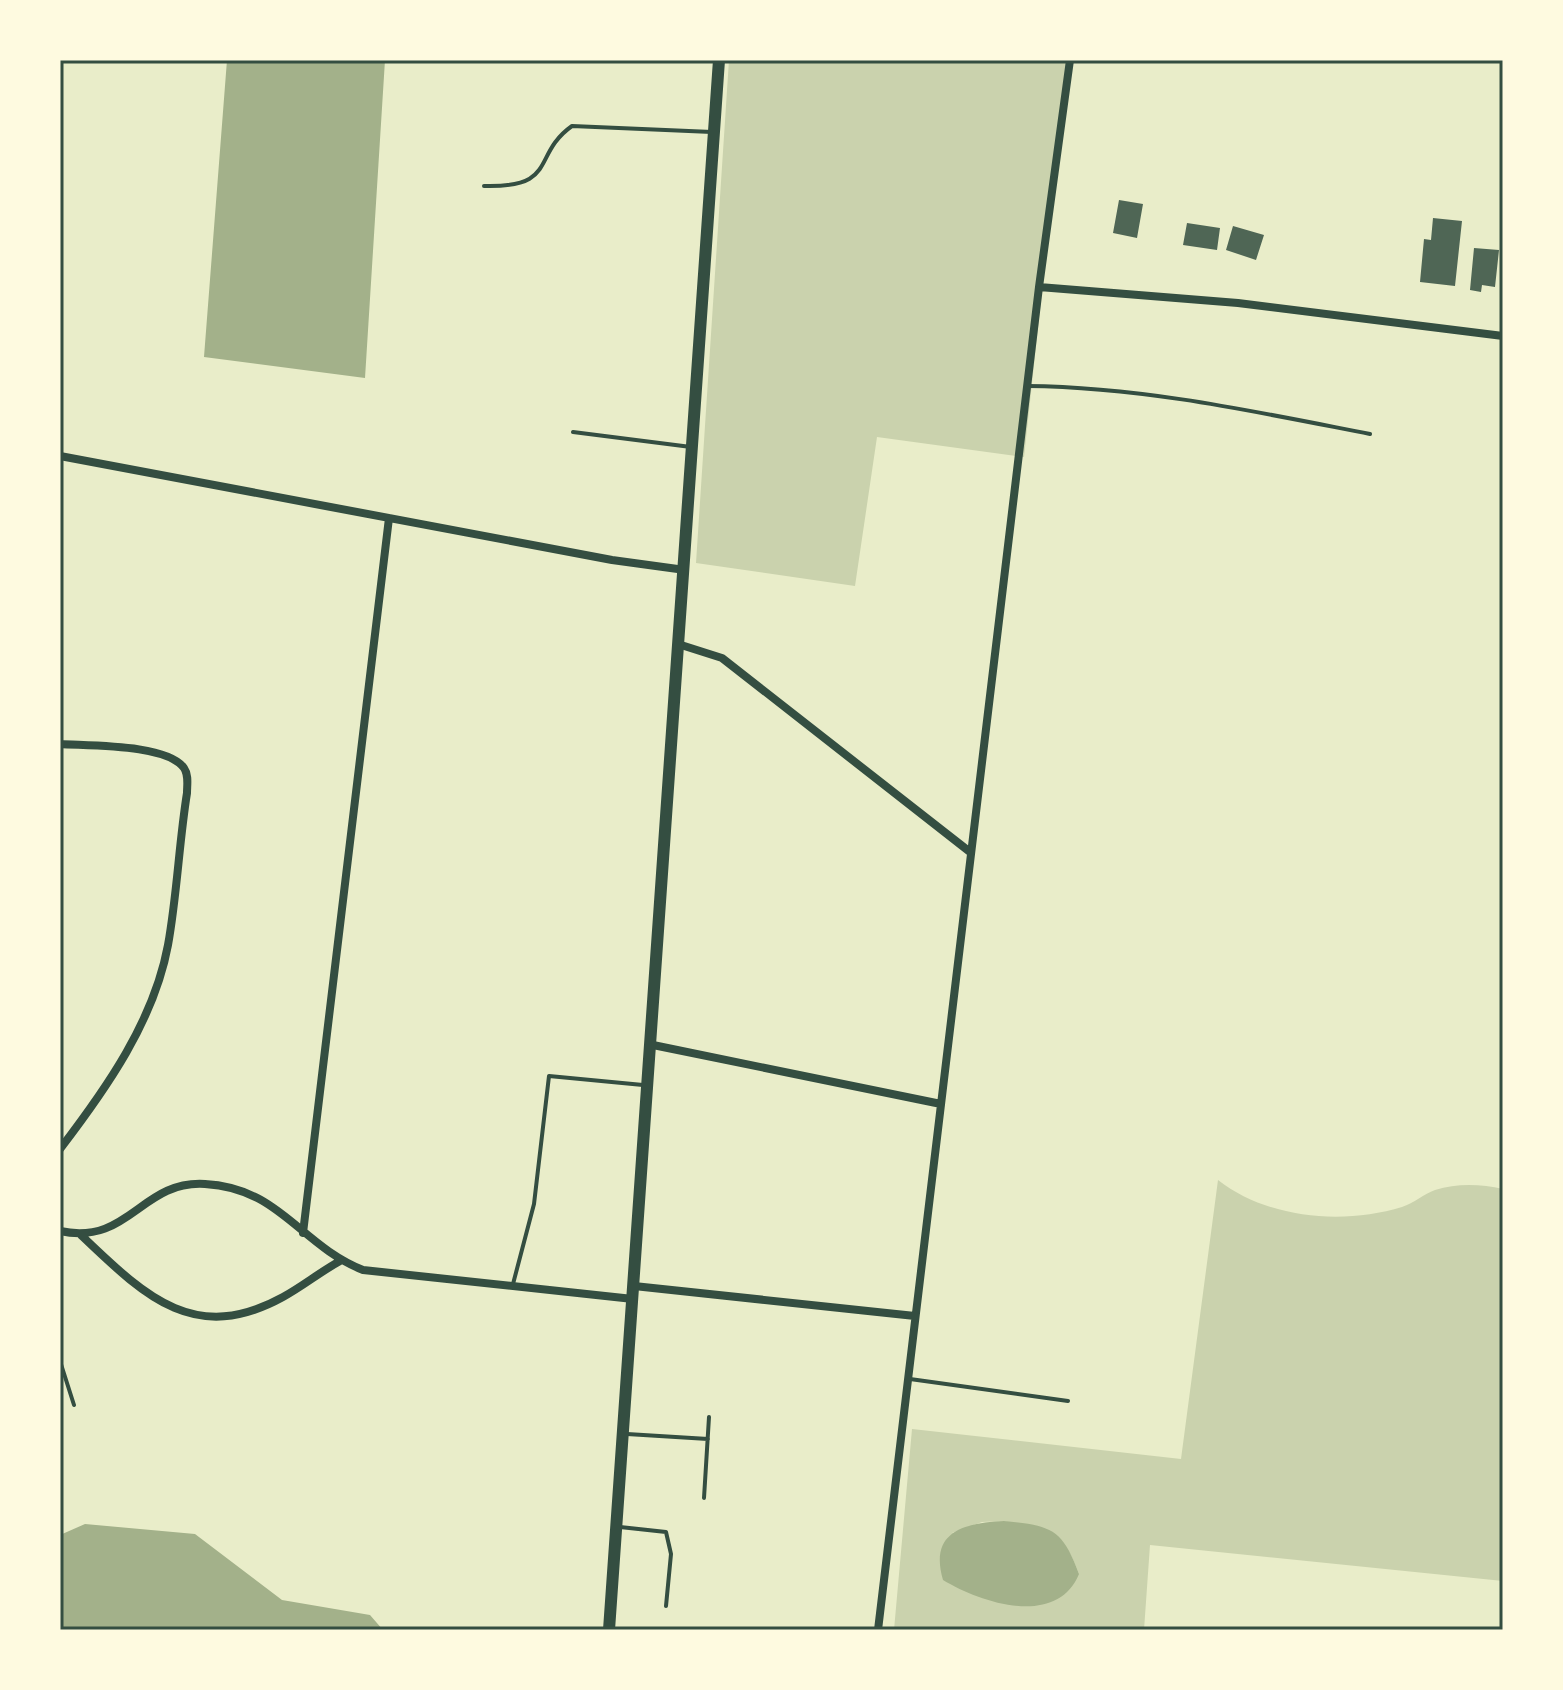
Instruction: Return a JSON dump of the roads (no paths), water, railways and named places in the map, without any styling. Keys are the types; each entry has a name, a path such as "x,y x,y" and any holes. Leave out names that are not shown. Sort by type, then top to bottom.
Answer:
{"main road":[{"path":"609,1630 653,1045 719,60"}],"street":[{"path":"878,1630 1039,287 1070,60"},
{"path":"1039,287 1238,303 1503,336"},
{"path":"60,456 612,560 685,570"},
{"path":"303,1233 389,518"},
{"path":"678,644 710,651 722,658 970,852"},
{"path":"60,744 163,754 182,765 187,773 168,945 158,984 127,1052 60,1149"},
{"path":"653,1045 941,1104"},
{"path":"60,1231 81,1235 116,1226 147,1200 164,1192 204,1184 262,1199 278,1207 303,1233 340,1261 363,1270 513,1287 634,1292 915,1316"},
{"path":"81,1235 117,1269 163,1303 190,1316 229,1317 269,1303 340,1261"}],"lane":[{"path":"484,186 510,187 526,182 538,172 564,131 572,126 714,132"},
{"path":"1027,386 1070,386 1215,403 1370,434"},
{"path":"573,432 694,447"},
{"path":"513,1287 534,1204 549,1076 649,1086"},
{"path":"60,1361 74,1405"},
{"path":"908,1378 1068,1401"},
{"path":"704,1498 709,1417"},
{"path":"624,1434 708,1439"},
{"path":"618,1527 666,1532 671,1554 666,1606"}]}
